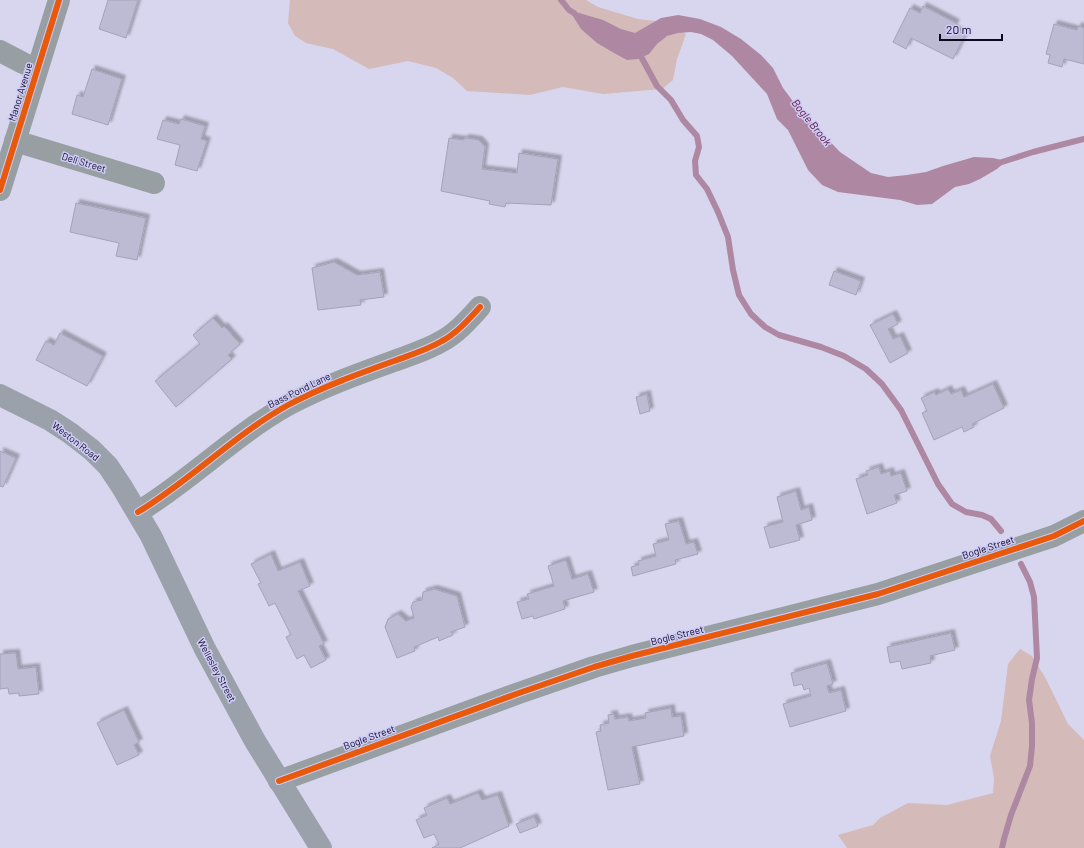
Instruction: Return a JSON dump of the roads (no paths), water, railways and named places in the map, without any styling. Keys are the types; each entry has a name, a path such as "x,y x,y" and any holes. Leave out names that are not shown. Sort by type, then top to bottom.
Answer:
{"main road":[{"name":"Weston Road","path":"0,394 50,420 70,433 92,450 108,466 122,487"},
{"name":"Wellesley Street","path":"122,487 151,536 187,612 255,741 321,848"}],"street":[{"name":"Manor Avenue","path":"0,190 59,0"},
{"path":"0,51 37,70"},
{"name":"Dell Street","path":"15,141 154,183"},
{"name":"Bass Pond Lane","path":"138,512 168,493 248,430 269,416 337,382 442,341 480,307"},
{"name":"Bogle Street","path":"279,781 594,667 639,654 878,594 1054,536 1084,521"}],"waterway":[{"name":"Bogle Brook","path":"561,0 569,10 574,13"},
{"path":"638,51 657,86 671,100 683,120 697,136 699,147 695,161 696,175 707,189 728,237 733,270 739,295 751,314 765,327 779,335 821,347 844,356 866,369 882,384 901,410 938,484 952,504 966,512 982,515 991,519 1001,531"},
{"name":"Bogle Brook","path":"999,163 1033,152 1084,139"},
{"path":"1002,848 1011,815 1030,766 1032,746 1032,723 1029,700 1037,658 1034,597 1030,582 1021,564"}]}
